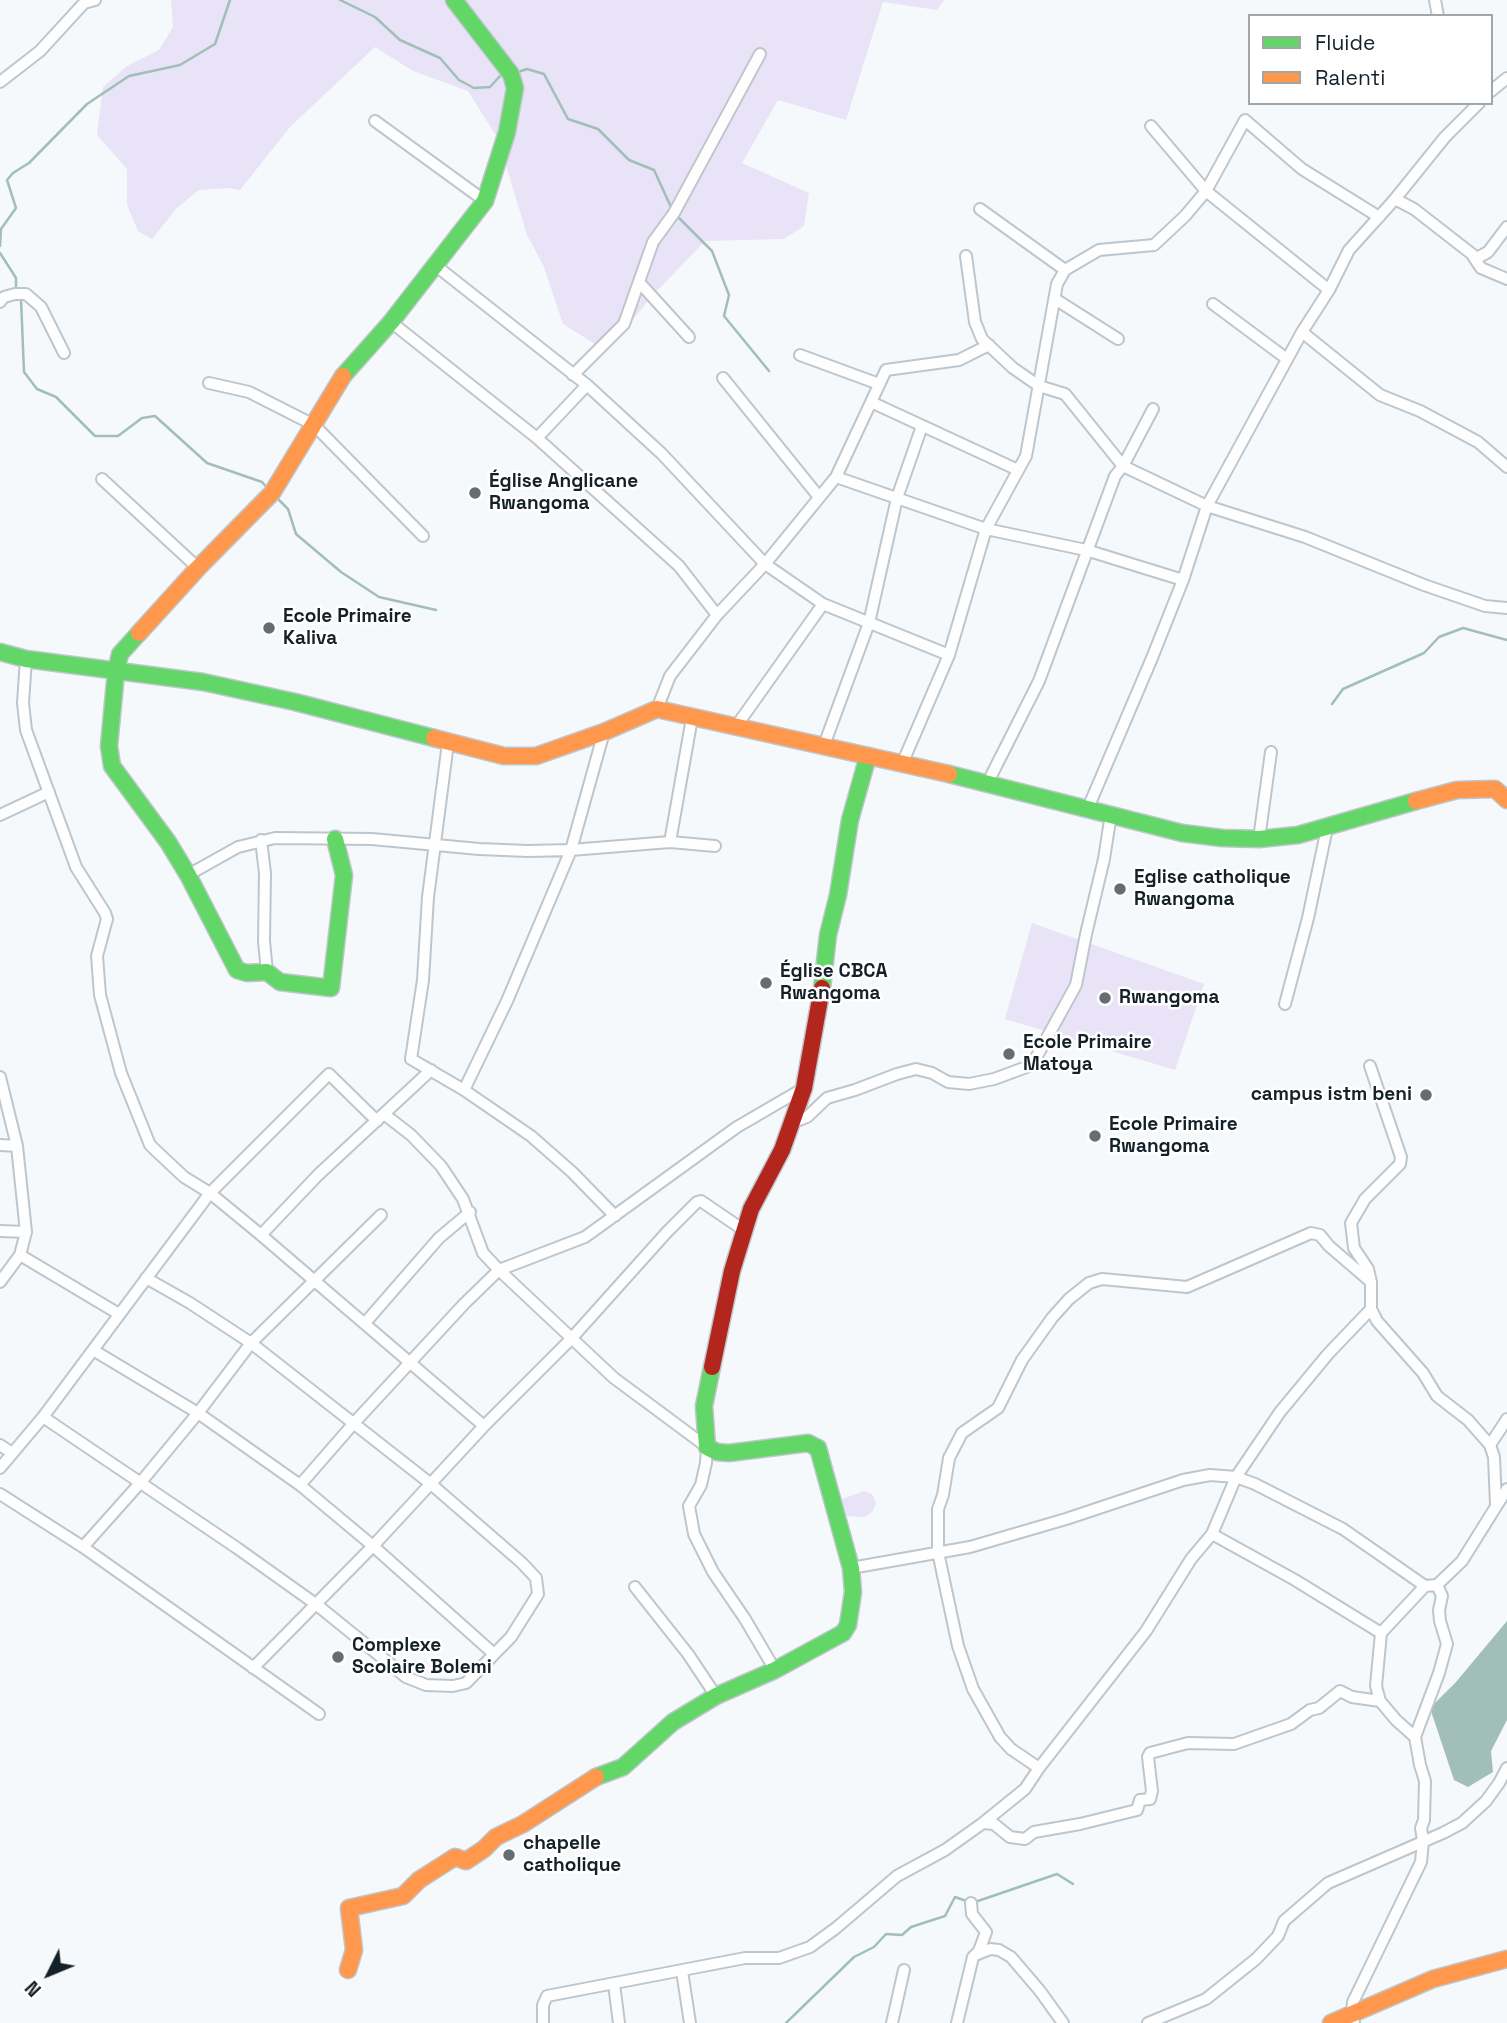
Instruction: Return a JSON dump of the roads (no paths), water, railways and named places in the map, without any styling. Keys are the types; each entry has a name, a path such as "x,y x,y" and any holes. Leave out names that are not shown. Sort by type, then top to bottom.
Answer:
{"street":[{"path":"0,82 40,51 84,3 95,0"},
{"path":"335,839 344,875 331,988 280,982 267,972 247,973 237,970 188,875 162,833 112,766 109,746 116,672 120,654 198,568 272,493 338,382 391,322 485,201 507,132 515,88 511,74 454,0"},
{"path":"573,375 624,324 653,242 674,213 760,54"},
{"path":"1493,89 1507,78"},
{"path":"1088,808 1152,659 1183,580 1207,506 1302,331 1329,290 1349,250 1477,105"},
{"path":"902,764 949,655 986,529 1026,456 1057,284 1065,270 1099,250 1154,245 1185,216 1206,191 1245,120 1302,169 1379,216"},
{"path":"375,121 485,201"},
{"path":"1151,125 1206,191 1329,290"},
{"path":"1395,199 1414,209 1473,256 1480,268 1507,279"},
{"path":"980,209 1065,270"},
{"path":"1473,256 1481,257 1488,252 1507,227"},
{"path":"966,256 975,322 982,339 1013,368 1039,386 1065,394 1123,466 1207,506 1305,537 1424,585 1485,606 1507,608"},
{"path":"435,265 587,385 662,454 765,564 823,604 949,655"},
{"path":"639,282 689,337"},
{"path":"0,302 4,297 20,294 41,307 64,354"},
{"path":"1055,299 1118,339"},
{"path":"1213,304 1287,359"},
{"path":"391,322 537,438 679,566 717,615"},
{"path":"1302,331 1380,395 1420,411 1478,442 1507,467"},
{"path":"657,709 670,676 717,615 765,564 836,477 886,370 959,360 989,345"},
{"path":"800,355 879,384"},
{"path":"723,378 819,497"},
{"path":"209,383 249,392 314,425 423,536"},
{"path":"537,438 587,385"},
{"path":"871,402 1018,470"},
{"path":"988,782 1040,681 1115,476 1153,409"},
{"path":"823,748 869,623 897,498 922,426"},
{"path":"836,477 986,529 1086,550 1183,580"},
{"path":"102,480 198,568"},
{"path":"735,728 823,604"},
{"path":"0,652 26,659 203,682 295,702 504,756 536,756 604,732 657,709 823,748 988,782 1182,833 1222,838 1259,839 1298,835 1457,790 1495,789 1507,800"},
{"path":"26,659 24,719 76,867 107,919 97,956 100,995 121,1073 150,1145 184,1177 210,1193 261,1235 484,1426"},
{"path":"670,842 692,718"},
{"path":"464,1090 507,1001 571,850 604,732"},
{"path":"448,743 428,897 423,980 411,1059 464,1090 531,1136 572,1172 615,1216"},
{"path":"1259,839 1271,752"},
{"path":"775,1670 713,1572 694,1534 690,1506 701,1485 706,1463 704,1406 732,1271 754,1201 782,1150 804,1088 820,1010 828,935 838,895 850,820 868,756"},
{"path":"0,816 49,792"},
{"path":"791,1123 807,1117 827,1098 916,1069 932,1073 948,1082 969,1084 994,1079 1032,1065 1076,985 1104,859 1111,814"},
{"path":"1285,1004 1308,918 1327,828"},
{"path":"188,875 238,847 275,838 372,839 479,849 571,850 670,842 715,846"},
{"path":"261,840 265,873 264,941 267,972"},
{"path":"1370,1066 1401,1157 1400,1164 1365,1199 1351,1223 1354,1248 1368,1269 1371,1309 1377,1321 1423,1373 1437,1396 1468,1420 1490,1445 1494,1457 1496,1505"},
{"path":"261,1235 318,1175 431,1070"},
{"path":"0,1468 43,1417 210,1193 329,1074 381,1118 411,1135 441,1166 470,1212 483,1253 614,1378 707,1447 729,1454 808,1443 818,1448 851,1567 853,1592 848,1625 843,1633 775,1670 716,1696 673,1722 622,1767 596,1777 523,1824 496,1837 466,1861 455,1857 419,1880 403,1896 349,1908 354,1950 348,1970"},
{"path":"0,1076 17,1146 26,1233 20,1255 0,1282"},
{"path":"300,1485 464,1304 499,1270 585,1237 737,1127 804,1088"},
{"path":"0,1145 17,1146"},
{"path":"253,1668 317,1605 484,1426 571,1339 697,1202 701,1201 745,1231"},
{"path":"365,1323 439,1238 470,1212"},
{"path":"83,1547 198,1413 251,1343 381,1215"},
{"path":"0,1231 26,1233"},
{"path":"1039,1768 1011,1749 1000,1737 974,1689 958,1646 938,1552 938,1509 949,1458 962,1433 998,1408 1021,1360 1052,1318 1089,1283 1102,1279 1187,1287 1311,1233 1320,1235 1329,1247 1371,1282"},
{"path":"20,1255 119,1314"},
{"path":"43,1417 317,1605 406,1677 426,1685 453,1686 466,1683 512,1637 538,1594 536,1578 431,1484 251,1343 146,1278"},
{"path":"543,2023 543,2005 547,1996 745,1958 779,1958 810,1947 897,1876 945,1850 1025,1789 1146,1631 1191,1559 1212,1534 1236,1476 1280,1412 1328,1354 1371,1309"},
{"path":"93,1350 198,1413 300,1485 494,1654"},
{"path":"1490,1445 1507,1419"},
{"path":"0,1445 12,1453"},
{"path":"851,1567 970,1547 1182,1480 1210,1475 1236,1476 1255,1484 1343,1530 1431,1586 1442,1596 1440,1621 1447,1644 1415,1737 1425,1781 1421,1863 1353,2002 1353,2019"},
{"path":"1415,1737 1380,1701 1375,1676 1381,1633 1462,1560 1507,1489"},
{"path":"0,1494 83,1547 319,1714"},
{"path":"1212,1534 1295,1580 1381,1633"},
{"path":"635,1587 688,1654 716,1696"},
{"path":"983,1823 993,1824 1010,1838 1025,1839 1034,1832 1137,1810 1140,1800 1150,1799 1152,1791 1148,1757 1150,1753 1188,1743 1234,1744 1291,1724 1310,1710 1319,1708 1340,1691 1352,1697 1380,1701"},
{"path":"1148,2023 1206,1999 1256,1959 1278,1936 1284,1921 1328,1883 1462,1823 1486,1801 1507,1768"},
{"path":"971,1903 972,1914 986,1933 978,1954"},
{"path":"957,2023 973,1957 990,1949 999,1950 1011,1957 1063,2023"},
{"path":"1331,2023 1353,2019 1433,1979 1507,1959"},
{"path":"892,2023 904,1970"},
{"path":"682,1971 690,2023"},
{"path":"614,1984 619,2023"}],"waterway":[{"path":"0,246 1,229 16,208 7,180 13,173 29,163 87,104 129,76 180,65 215,44 230,0"},
{"path":"340,0 375,17 400,40 440,58 459,80 474,88 490,87 500,76 505,75"},
{"path":"515,73 527,69 544,74 568,119 598,129 629,160 654,170 671,207"},
{"path":"677,216 712,251 729,295 724,316 769,371"},
{"path":"0,253 16,278 16,288 19,290"},
{"path":"21,299 24,372 37,389 56,397 95,436 118,436 142,418 155,416 207,463 262,482 269,490"},
{"path":"276,497 288,509 296,534 341,572 379,597 436,610"},
{"path":"1332,704 1343,689 1424,653 1439,637 1463,628 1507,640"},
{"path":"975,1902 1057,1874 1073,1884"},
{"path":"786,2023 854,1957 874,1947 886,1934 902,1935 911,1927 945,1916 955,1897 969,1902"}],"place":[{"name":"Église Anglicane Rwangoma","path":"475,493"},
{"name":"Ecole Primaire Kaliva","path":"269,628"},
{"name":"Eglise catholique Rwangoma","path":"1120,889"},
{"name":"Église CBCA Rwangoma","path":"766,983"},
{"name":"Rwangoma","path":"1105,998"},
{"name":"Ecole Primaire Matoya","path":"1009,1054"},
{"name":"campus istm beni","path":"1426,1095"},
{"name":"Ecole Primaire Rwangoma","path":"1095,1136"},
{"name":"Complexe Scolaire Bolemi","path":"338,1657"},
{"name":"chapelle catholique","path":"509,1855"}]}
